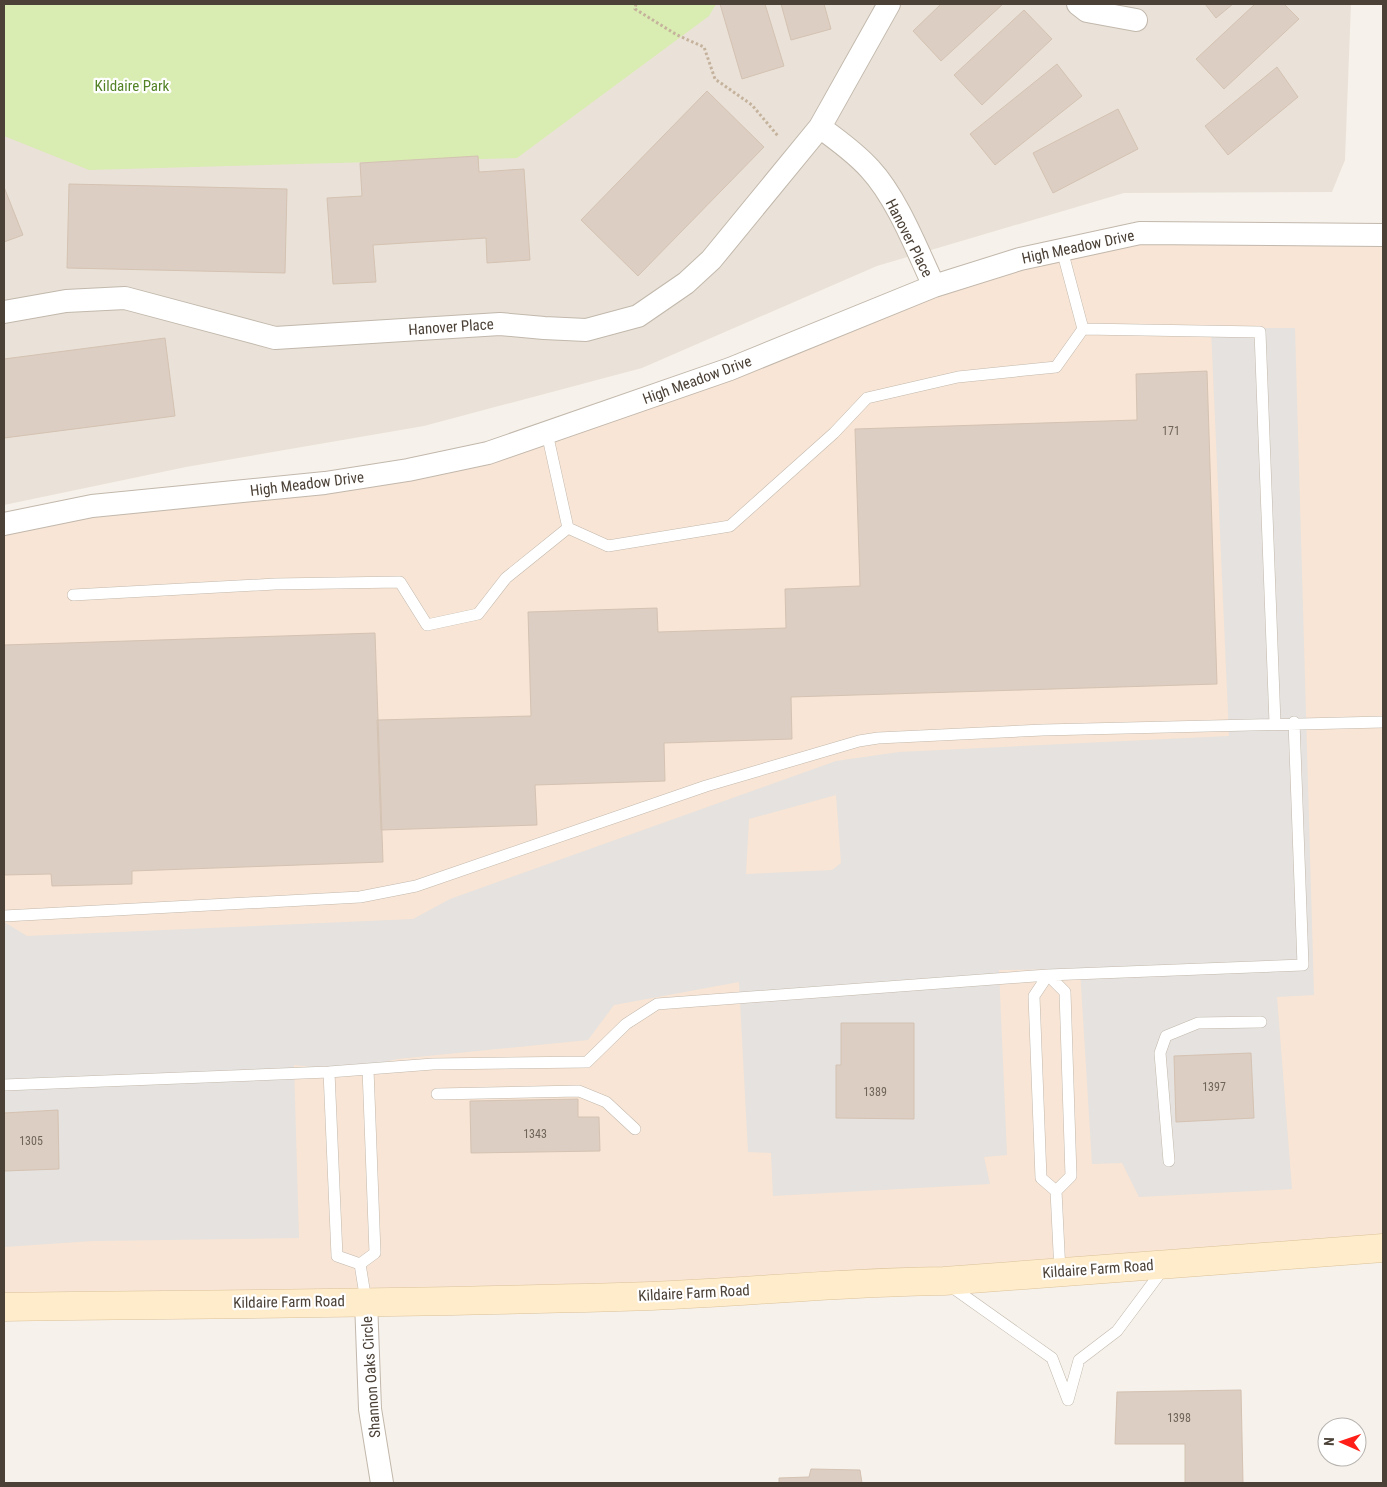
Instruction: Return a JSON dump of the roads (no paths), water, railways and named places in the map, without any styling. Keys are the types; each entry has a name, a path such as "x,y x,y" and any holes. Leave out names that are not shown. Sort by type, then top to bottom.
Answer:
{"main road":[{"name":"Kildaire Farm Road","path":"4,1307 366,1301 428,1302 654,1296 875,1282 944,1281 1383,1248"}],"street":[{"name":"Hanover Place","path":"4,312 66,301 126,298 275,338 500,324 586,330 638,316 686,283 711,260 820,127 889,4"},
{"path":"1078,4 1087,11 1136,20"},
{"name":"Hanover Place","path":"820,127 851,150 871,170 903,219 934,286"},
{"name":"High Meadow Drive","path":"4,524 92,506 325,483 408,470 488,453 730,369 934,286 1020,259 1140,233 1383,235"},
{"name":"Shannon Oaks Circle","path":"366,1301 370,1409 382,1483"}],"lane":[{"path":"1062,250 1084,329"},
{"path":"568,528 608,546 730,526 834,433 867,398 958,377 1056,367 1084,329"},
{"path":"1084,329 1260,332 1275,724"},
{"path":"546,433 568,528"},
{"path":"73,595 274,584 400,582 428,625 478,614 506,578 568,528"},
{"path":"4,1085 329,1072 433,1064 587,1062 626,1024 657,1004 1048,975 1303,966 1294,722"},
{"path":"4,916 360,897 416,886 706,786 858,741 878,738 1043,730 1294,722 1383,722"},
{"path":"1048,975 1034,996 1041,1178 1056,1191 1060,1272"},
{"path":"1048,975 1065,992 1071,1176 1056,1191"},
{"path":"1168,1161 1160,1053 1166,1036 1198,1023 1261,1022"},
{"path":"360,1264 375,1253 368,1069"},
{"path":"329,1072 337,1256 360,1264"},
{"path":"437,1094 579,1091 606,1102 635,1129"},
{"path":"360,1264 366,1301"},
{"path":"944,1281 1052,1358 1068,1400 1079,1360 1117,1331 1167,1264"}],"park label":[{"name":"Kildaire Park","path":"132,86"}]}
